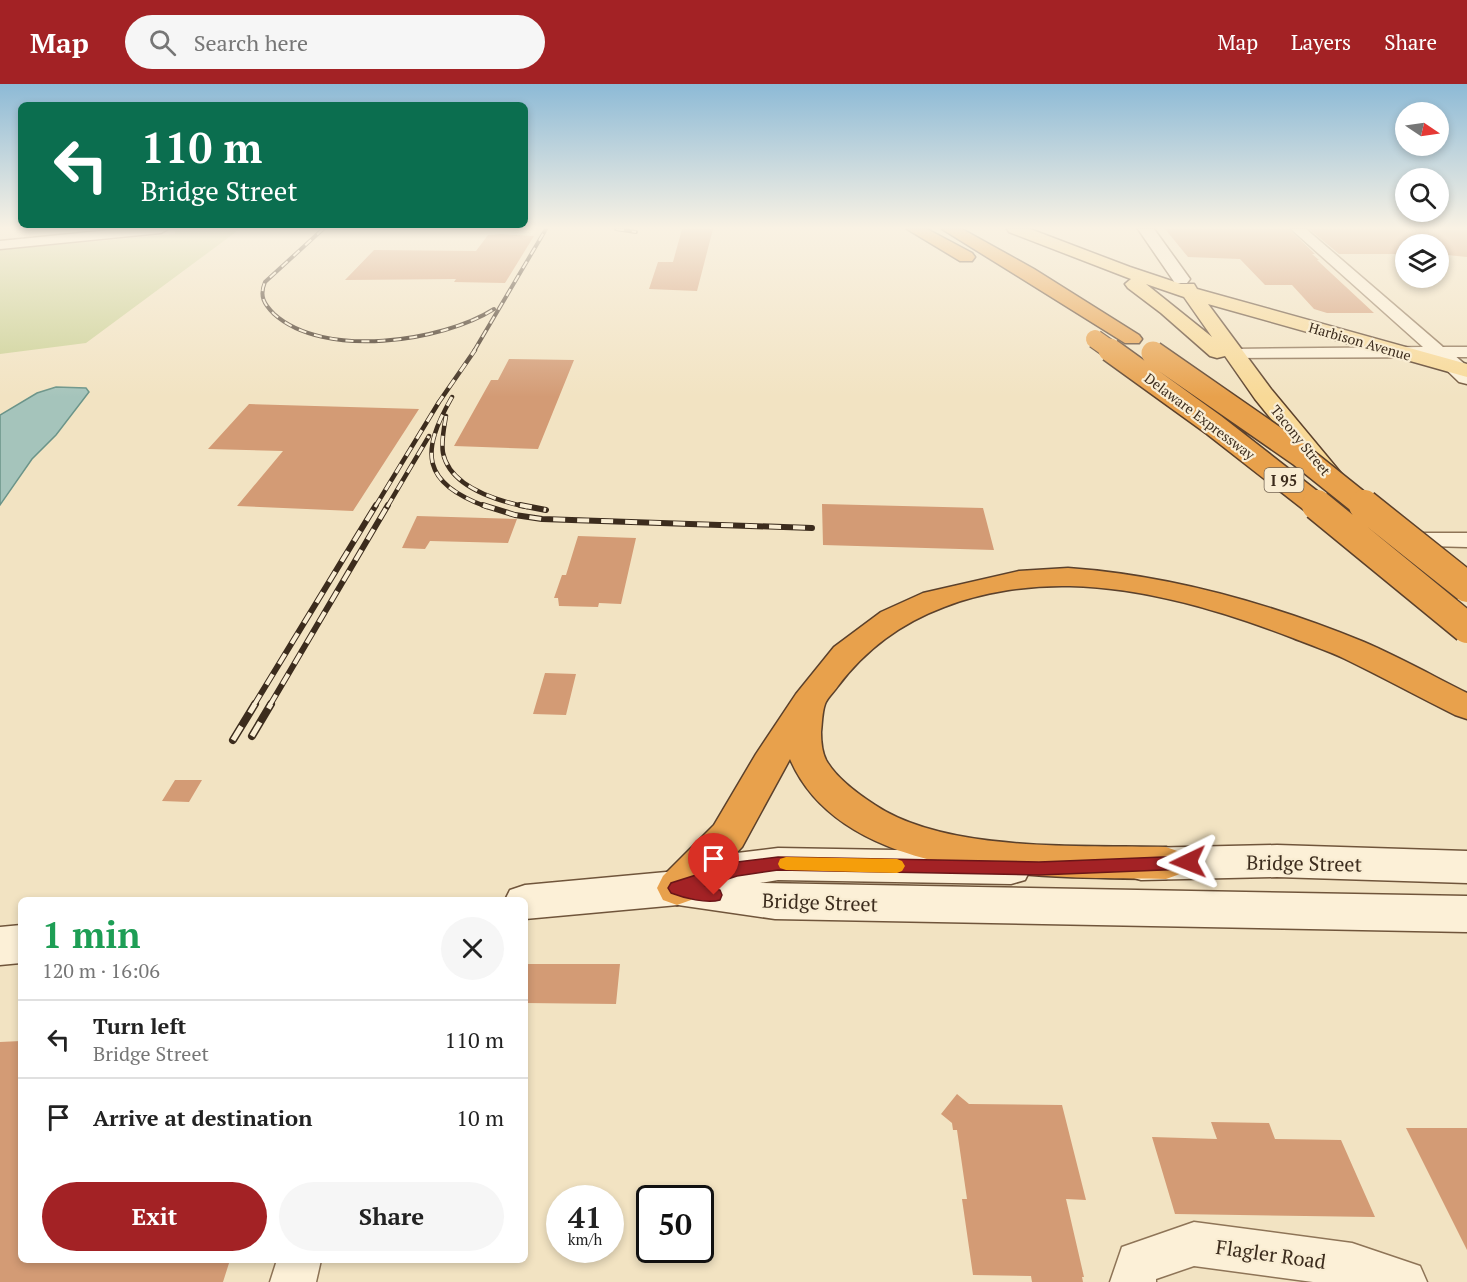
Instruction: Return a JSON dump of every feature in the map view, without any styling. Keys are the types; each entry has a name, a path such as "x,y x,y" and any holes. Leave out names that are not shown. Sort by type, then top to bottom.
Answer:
{"highway":[{"name":"Delaware Expressway","path":"1048,285 1132,339 1300,455 1467,587"},
{"name":"Delaware Expressway","path":"1086,333 1214,424 1335,519 1467,628"},
{"path":"677,888 728,836 769,763 808,702 845,654 892,619 934,600 974,589 1019,580 1068,577 1115,580 1180,592 1263,616 1354,650 1467,707"},
{"path":"808,702 803,728 808,761 823,782 859,816 905,838 966,852 1043,860 1166,863"}],"main road":[{"path":"1136,285 1168,309 1263,394"},
{"name":"Harbison Avenue","path":"1182,285 1440,353"},
{"name":"Harbison Avenue","path":"1186,286 1405,353 1465,366"},
{"name":"Tacony Street","path":"1186,286 1263,394 1467,643"},
{"path":"1440,353 1465,366"},
{"path":"1403,865 1467,857"},
{"name":"Bridge Street","path":"528,902 677,888 737,869 778,864 1039,868 1277,861 1467,867"},
{"name":"Bridge Street","path":"677,888 732,898 775,902 1467,914"},
{"path":"0,946 18,944"}],"street":[{"path":"1362,285 1440,353"},
{"path":"1234,354 1440,353"},
{"path":"1382,540 1467,540"},
{"name":"Flagler Road","path":"1135,1272 1194,1244 1352,1265 1404,1282"},
{"path":"293,1282 298,1263"}],"green space":[{"path":"0,285 164,285 86,343 0,354"}],"water":[{"path":"56,387 86,388 89,392 56,435 32,459 0,505 0,415 37,393"}],"building":[{"path":"650,285 699,285 697,291 649,289"},
{"path":"1265,285 1344,285 1374,313 1327,313 1314,309 1292,285"},
{"path":"509,359 574,360 538,449 454,446 491,380 498,380"},
{"path":"249,404 419,409 353,511 237,506 283,451 208,449"},
{"path":"822,504 983,508 994,550 823,545"},
{"path":"417,516 517,519 508,543 430,541 425,549 402,548"},
{"path":"578,536 636,538 621,604 599,603 598,607 559,606 558,598 554,598 562,575 566,575"},
{"path":"545,673 576,674 566,715 533,714"},
{"path":"175,780 202,780 189,802 162,801"},
{"path":"528,964 620,964 616,1004 528,1003"},
{"path":"18,1041 18,1263 229,1263 223,1282 0,1282 0,1042"},
{"path":"957,1094 969,1104 1062,1105 1086,1200 1066,1199 1084,1277 1082,1277 1083,1282 1032,1282 1031,1276 973,1275 962,1199 967,1199 957,1130 953,1130 952,1123 941,1114"},
{"path":"1211,1122 1269,1123 1275,1139 1341,1140 1375,1217 1175,1214 1152,1137 1217,1139"},
{"path":"1406,1128 1467,1128 1467,1250"}],"railway":[{"path":"264,285 263,296 268,307 274,314 296,328 322,337 352,341 383,341 415,337 472,321 494,309"},
{"path":"474,351 513,285"},
{"path":"375,507 439,402 475,350"},
{"path":"452,397 435,434 432,450 433,464 438,476 449,487 487,507"},
{"path":"446,416 443,453 447,465 455,475 490,496 527,507"},
{"path":"387,507 429,436"},
{"path":"254,705 376,505"},
{"path":"270,705 388,505"},
{"path":"483,505 515,515 542,519 812,528"},
{"path":"520,505 546,510"},
{"path":"233,740 255,704"},
{"path":"252,736 271,704"}],"slow traffic":[{"path":"786,864 897,866"}],"route":[{"path":"714,895 677,888 737,869 778,864 1039,868 1188,862"}]}
